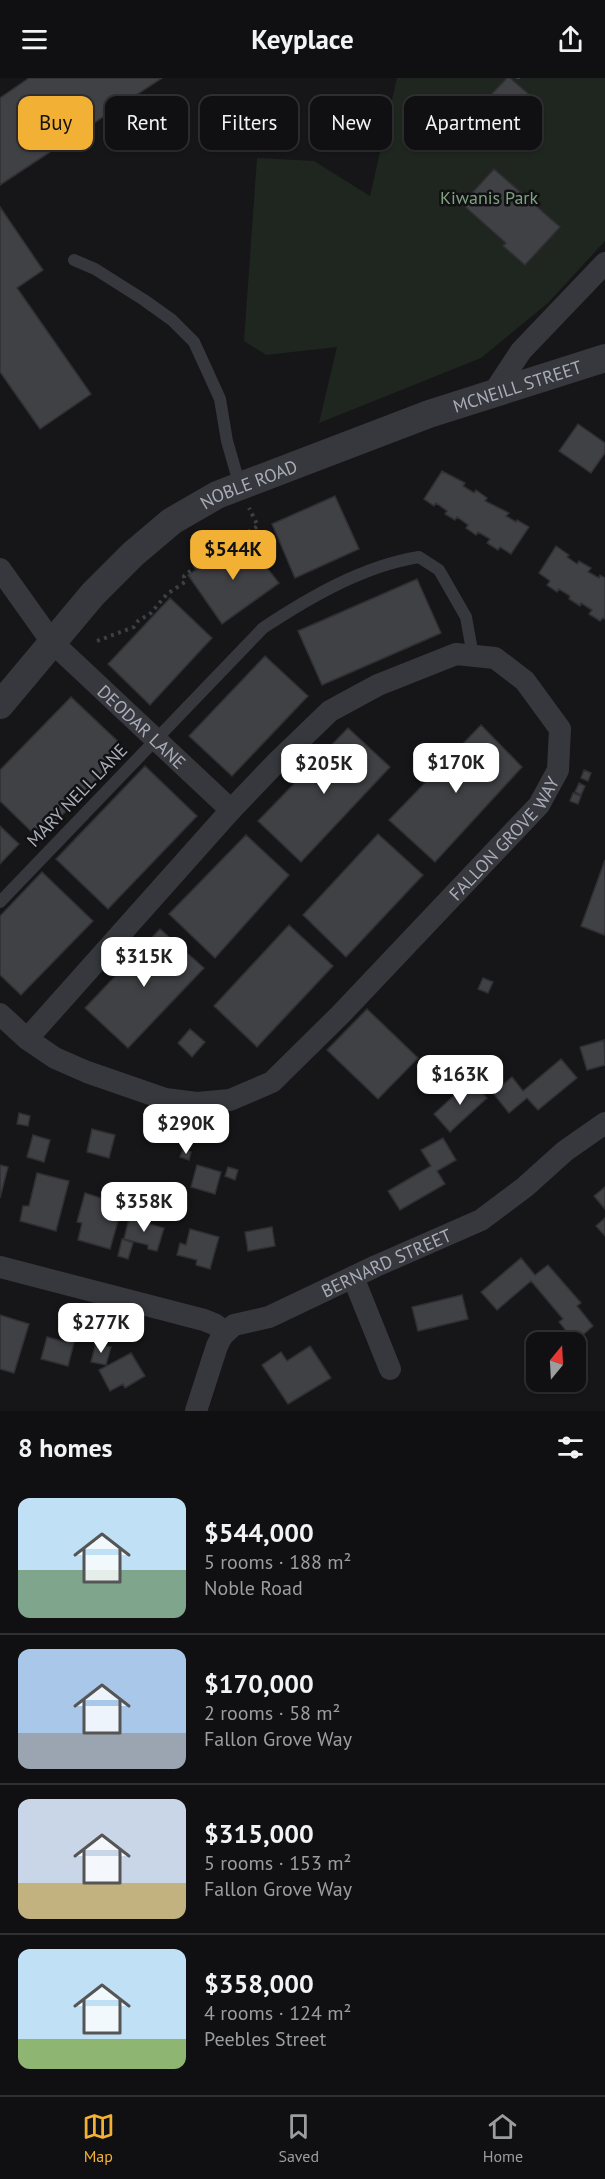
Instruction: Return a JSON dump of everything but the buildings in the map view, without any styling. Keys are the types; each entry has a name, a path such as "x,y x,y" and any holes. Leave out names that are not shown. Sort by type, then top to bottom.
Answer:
{"street":[{"path":"494,393 521,351 605,263"},
{"name":"MCNEILL STREET","path":"429,414 605,358"},
{"name":"NOBLE ROAD","path":"0,705 93,594 133,554 172,521 217,495 244,497 429,414"},
{"name":"DEODAR LANE","path":"0,569 52,642 231,810"},
{"name":"FALLON GROVE WAY","path":"0,1014 27,1039 55,1058 165,1100 197,1103 230,1100 272,1082 340,1015 539,805 558,770 560,729 525,681 495,658 456,654 378,685 330,711 274,764 231,810 27,1039"},
{"name":"BERNARD STREET","path":"226,1332 234,1325 269,1317 481,1220 525,1187 565,1150 605,1123"},
{"path":"0,1267 214,1323 226,1332 217,1346 196,1411"},
{"path":"353,1277 390,1369"}],"lane":[{"path":"74,260 95,269 144,300 172,320 194,342 220,399 227,441 244,497"},
{"name":"MARY NELL LANE","path":"0,902 263,628 307,599 397,560 419,556 439,570 466,617 473,656"}],"path":[{"path":"244,497 258,526 248,532"},
{"path":"97,640 134,627 138,621 151,613 167,594 185,582 184,576 238,532 254,534 266,554"}],"green space":[{"name":"Kiwanis Park","path":"397,78 605,78 605,241 548,303 481,358 319,423 337,347 266,355 244,341 257,158 314,161 370,196 381,150 392,150 392,100"}]}
